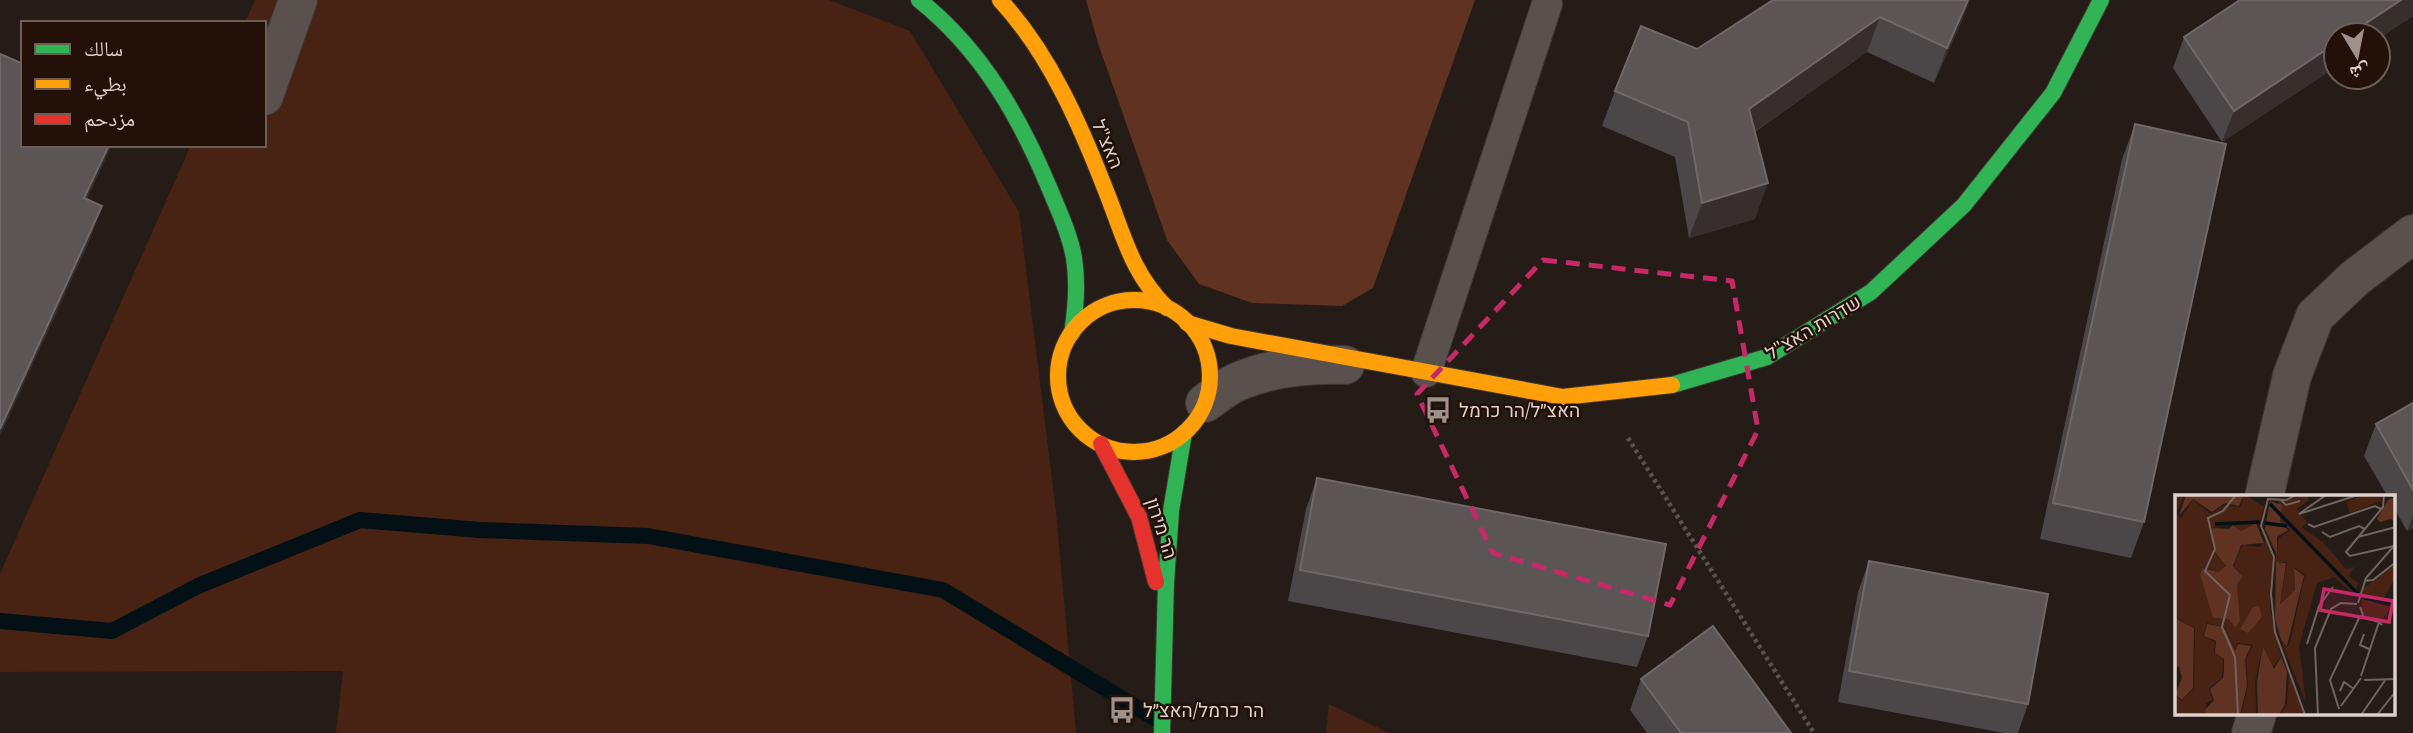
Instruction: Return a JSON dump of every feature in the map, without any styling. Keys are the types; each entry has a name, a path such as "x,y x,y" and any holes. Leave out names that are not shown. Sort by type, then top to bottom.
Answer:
{"street":[{"path":"268,0 273,11 275,37 269,84"},
{"path":"269,84 298,0"},
{"path":"919,0 960,36 985,65 1027,138 1063,218 1073,255 1077,284 1072,333 1060,361 1059,386 1072,420 1080,430 1101,444 1125,452 1162,447 1192,425 1205,403 1210,379 1202,342 1187,323 1167,308 1143,301 1119,302 1095,311 1072,333"},
{"name":"האצ\"ל","path":"1000,0 1022,15 1072,113 1107,193 1133,268 1150,293 1167,308"},
{"name":"שדרות האצ\"ל","path":"1187,323 1231,336 1563,397 1667,387 1767,357 1871,292 1964,205 2053,93 2101,0"},
{"path":"2264,495 2292,376 2315,316 2355,278 2413,234"},
{"name":"שדרות האצ\"ל","path":"1205,403 1236,383 1299,365 1387,366"},
{"name":"הר מירון","path":"1162,733 1171,511 1184,433"},
{"name":"הר מירון","path":"1101,444 1139,517 1153,564 1164,632"},
{"path":"2251,733 2256,716"}],"lane":[{"path":"1426,372 1547,4"}],"path":[{"path":"1600,393 1814,733"}],"highlighted area":[{"path":"1543,260 1732,281 1758,430 1670,605 1493,553 1417,394"}],"shaded area":[{"path":"255,0 829,0 910,31 1019,212 1056,512 1076,733 336,733 343,671 0,672 0,574 190,147 266,147 266,21 246,21"},
{"path":"1086,0 1475,0 1373,288 1342,306 1252,303 1199,284 1167,240 1098,43"},
{"path":"1329,704 1389,733 1326,733"}],"building":[{"path":"1773,0 1968,0 1947,48 1880,17 1749,109 1768,183 1702,203 1688,122 1615,91 1641,26 1697,49"},
{"path":"2240,0 2401,0 2369,21 2322,21 2322,52 2234,111 2184,37"},
{"path":"0,54 21,63 21,147 108,147 84,198 102,206 0,429"},
{"path":"2135,124 2226,144 2144,522 2053,503"},
{"path":"2413,403 2413,490 2376,424"},
{"path":"1317,478 1666,544 1648,636 1300,570"},
{"path":"1869,561 2048,594 2028,704 1849,671"},
{"path":"1713,626 1791,733 1681,733 1641,679"}],"waterway":[{"path":"0,621 112,631 198,586 360,520 480,530 648,536 943,590 1159,721"}],"traffic: fast":[{"path":"919,0 942,20 981,63 1027,138 1064,225 1074,258 1076,295 1072,333"},
{"path":"1672,385 1767,357 1871,292 1964,205 2053,93 2101,0"},
{"path":"1162,733 1171,511 1184,433"}],"traffic: slow":[{"path":"1000,0 1034,43 1062,90 1130,253 1145,281 1167,308"},
{"path":"1134,300 1163,306 1187,323 1204,347 1210,376 1204,405 1187,429 1163,446 1134,452 1105,446 1081,429 1064,405 1058,376 1064,347 1081,323 1105,306 1134,300"},
{"path":"1187,323 1231,336 1563,397 1672,385"}],"traffic: jam":[{"path":"1101,444 1139,517 1156,582"}],"place":[{"name":"האצ״ל/הר כרמל","path":"1438,410"},
{"name":"הר כרמל/האצ״ל","path":"1122,710"}]}
